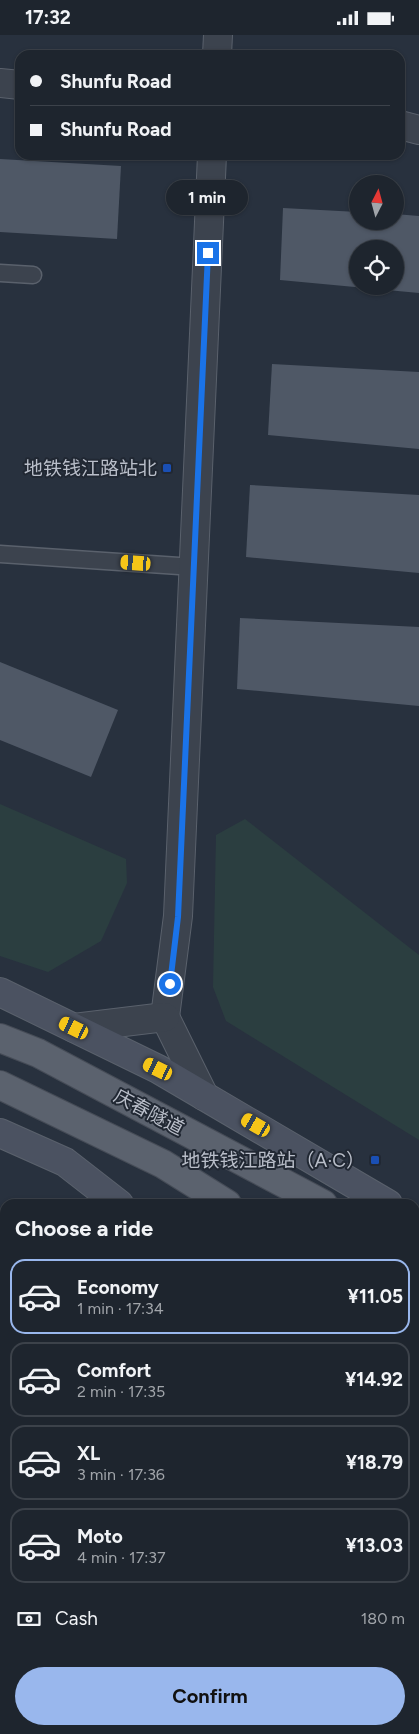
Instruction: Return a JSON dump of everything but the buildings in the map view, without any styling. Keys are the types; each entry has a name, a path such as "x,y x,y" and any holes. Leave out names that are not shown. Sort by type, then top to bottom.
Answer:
{"main road":[{"path":"0,992 158,1069 380,1199"},
{"name":"庆春隧道","path":"0,1038 38,1053 314,1199"},
{"path":"0,1085 163,1164 218,1199"},
{"path":"0,1133 65,1162 112,1199"}],"street":[{"path":"217,50 218,35"},
{"path":"0,83 15,84"},
{"path":"405,126 419,130"},
{"path":"204,1095 166,1017 178,917 212,160"},
{"path":"74,1028 166,1017"}],"lane":[{"path":"0,273 33,275"},
{"path":"0,554 194,567"}],"shaded area":[{"path":"0,804 126,859 127,883 101,941 48,972 0,956"},
{"path":"245,819 419,955 419,1140 226,1021 213,987 216,835"}],"place":[{"name":"地铁钱江路站北","path":"167,468"},
{"name":"地铁钱江路站（A·C）","path":"375,1160"}],"route":[{"path":"170,984 178,917 208,253"}]}
